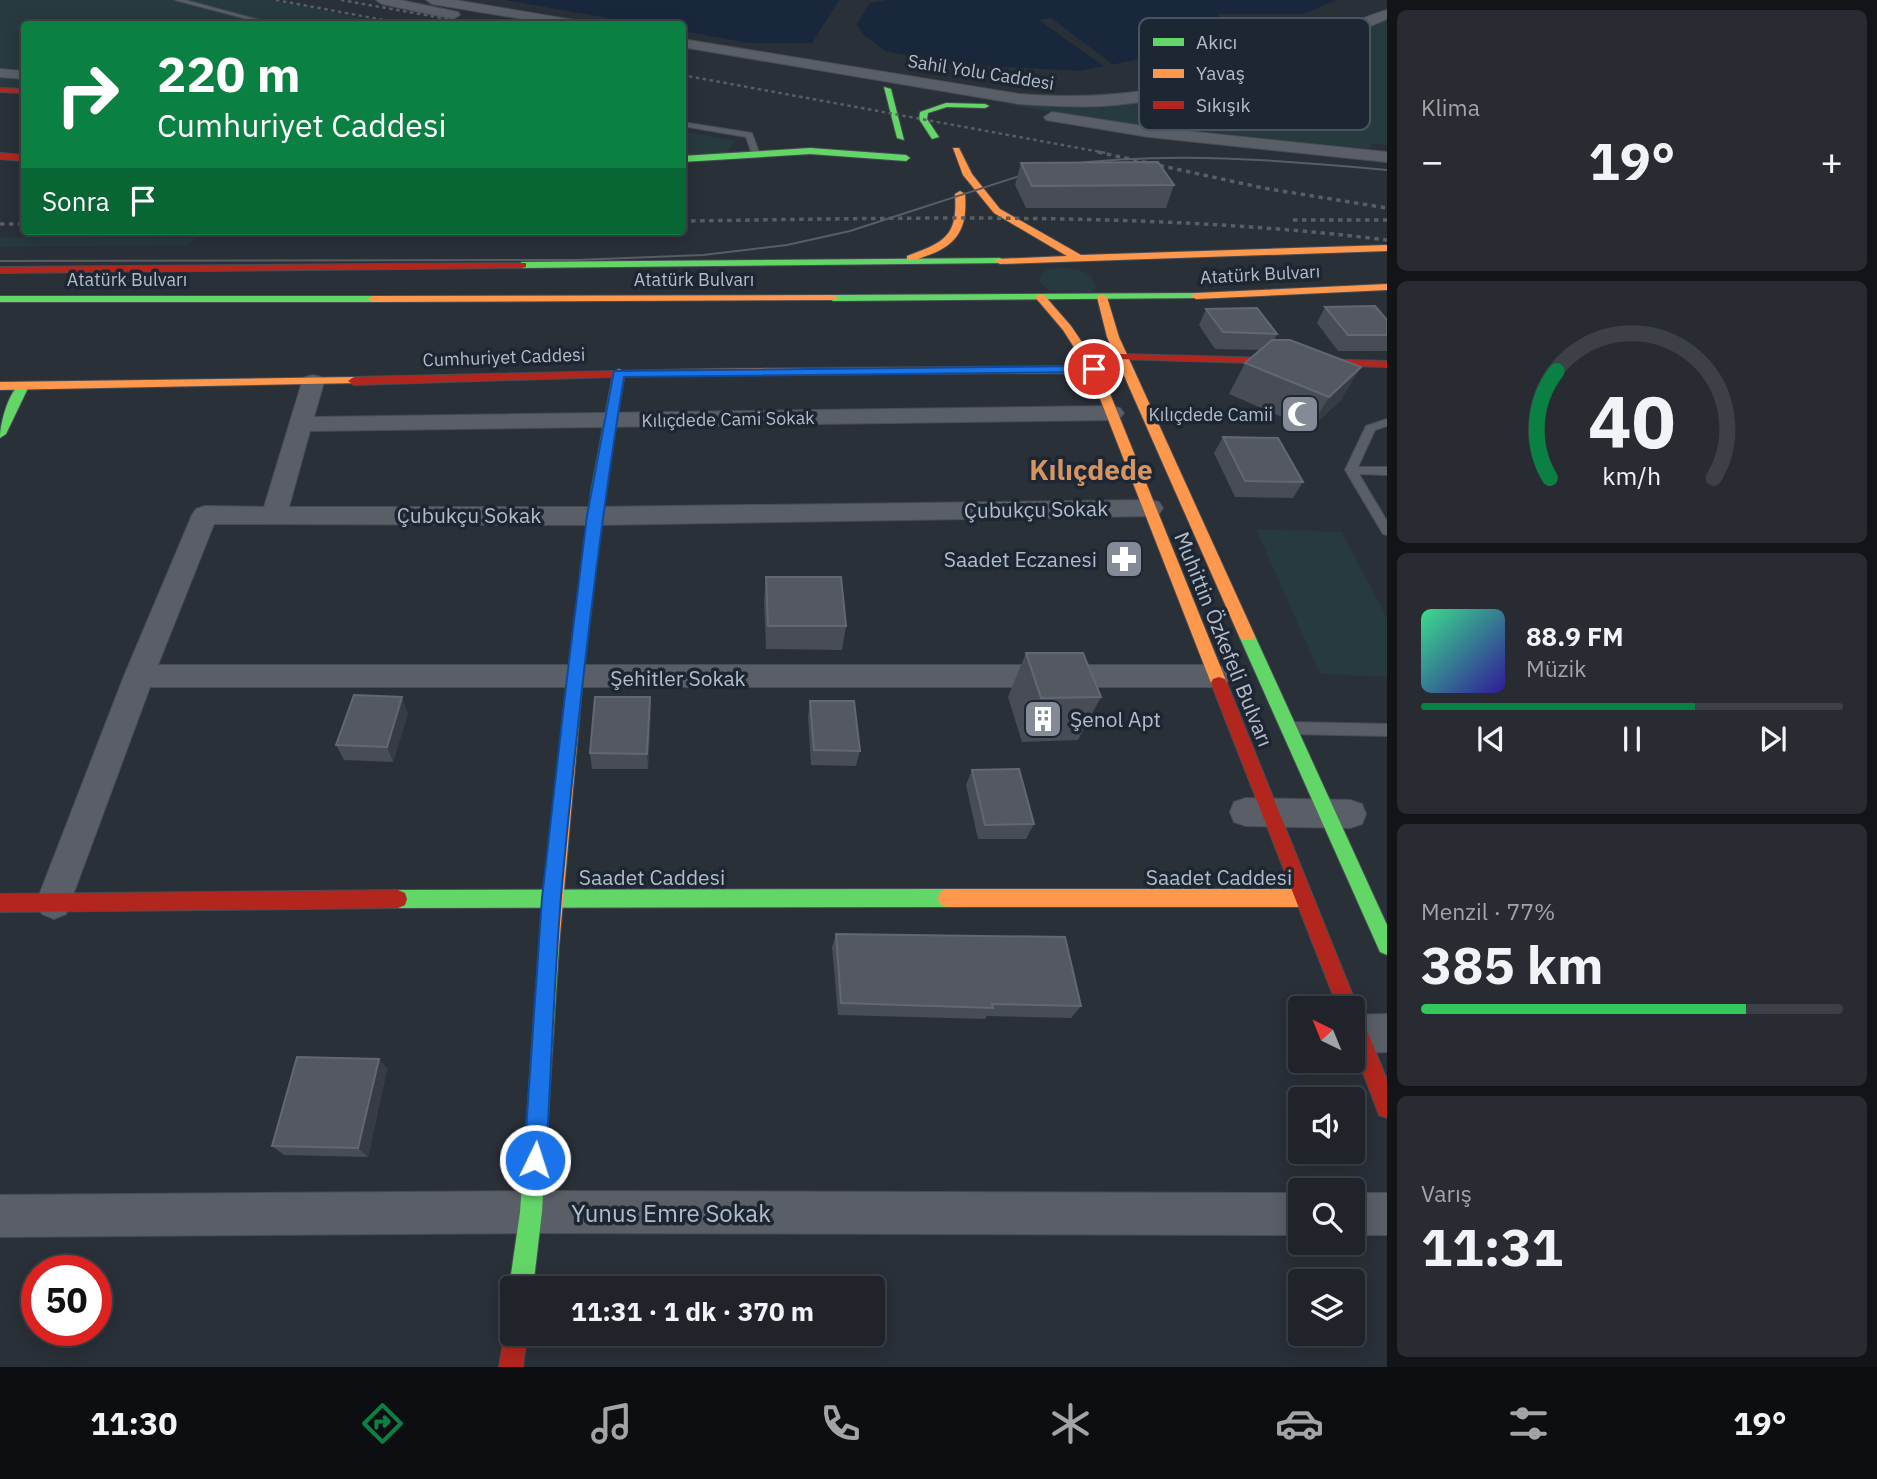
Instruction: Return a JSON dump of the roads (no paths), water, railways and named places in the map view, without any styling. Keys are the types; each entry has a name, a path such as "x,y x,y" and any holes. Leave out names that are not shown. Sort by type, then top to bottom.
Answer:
{"main road":[{"path":"887,89 890,135 895,151 926,165"},
{"path":"0,90 21,91"},
{"path":"909,92 925,112"},
{"path":"925,112 943,106 985,106"},
{"path":"925,112 923,119 935,137"},
{"path":"686,159 810,151 890,135 935,137 951,143 950,155 998,211 1080,259"},
{"path":"0,145 21,146"},
{"path":"810,151 906,158"},
{"path":"0,156 21,158"},
{"path":"948,178 990,227"},
{"path":"903,261 951,241 962,230 964,211 960,194"},
{"name":"Muhittin Özkefeli Bulvarı","path":"1003,241 1094,369 1216,676 1258,813 1304,898 1347,996"},
{"name":"Atatürk Bulvarı","path":"0,299 1030,279 1080,259 1387,248"},
{"name":"Muhittin Özkefeli Bulvarı","path":"1080,259 1102,297 1112,337 1289,728 1339,813 1387,946"},
{"name":"Atatürk Bulvarı","path":"0,271 903,261 1030,279 1102,297 1163,298 1387,287"},
{"path":"1121,357 1387,364"},
{"name":"Cumhuriyet Caddesi","path":"0,386 313,382 618,373 1094,369"},
{"path":"523,1276 531,1212 552,898 575,678 594,516 618,373"},
{"path":"0,434 23,386"},
{"name":"Saadet Caddesi","path":"0,903 552,898 1304,898"},
{"name":"Muhittin Özkefeli Bulvarı","path":"1365,1041 1387,1107"},
{"path":"511,1367 514,1346"}],"street":[{"path":"382,0 492,21"},
{"path":"432,0 556,21"},
{"name":"Sahil Yolu Caddesi","path":"1370,22 1387,14"},
{"name":"Sahil Yolu Caddesi","path":"686,44 1019,99 1065,104 1139,96"},
{"path":"686,55 1149,132 1387,157"},
{"path":"0,73 21,75"},
{"path":"274,514 313,382"},
{"name":"Kılıçdede Cami Sokak","path":"302,424 1112,413"},
{"name":"Çubukçu Sokak","path":"54,903 139,677 205,515 594,516 1150,508"},
{"name":"Şehitler Sokak","path":"139,677 1216,676"},
{"path":"1258,813 1339,813"},
{"name":"Yunus Emre Sokak","path":"0,1216 531,1212 1288,1214"},
{"path":"1365,1214 1387,1214"}],"lane":[{"path":"178,0 259,21"},
{"path":"686,125 749,135 756,155"},
{"path":"1351,470 1370,428 1387,422"},
{"path":"1351,470 1387,471"},
{"path":"1351,470 1387,531"},
{"path":"1289,728 1387,730"}],"water":[{"path":"504,0 839,0 812,43 748,43 686,32 686,21 626,21"},
{"path":"887,0 1336,0 1304,14 1139,18 1139,59 1079,71 955,64 885,51 863,34 857,24 870,3"}],"tram line":[{"path":"1062,165 1143,158 1224,158 1387,170"},
{"path":"0,261 576,260 703,255 787,245 850,231 1035,171"}],"railway":[{"path":"276,0 389,21"},
{"path":"341,0 459,21"},
{"path":"686,76 1106,153"},
{"path":"1098,152 1263,188 1387,208"},
{"path":"686,221 947,218 1122,220 1210,224 1387,240"},
{"path":"1293,220 1387,220"},
{"path":"0,224 21,224"}],"place":[{"name":"Kılıçdede Camii","path":"1300,414"},
{"name":"Saadet Eczanesi","path":"1124,559"},
{"name":"Şenol Apt","path":"1043,719"}],"district":[{"name":"Kılıçdede","path":"1091,469"}]}
